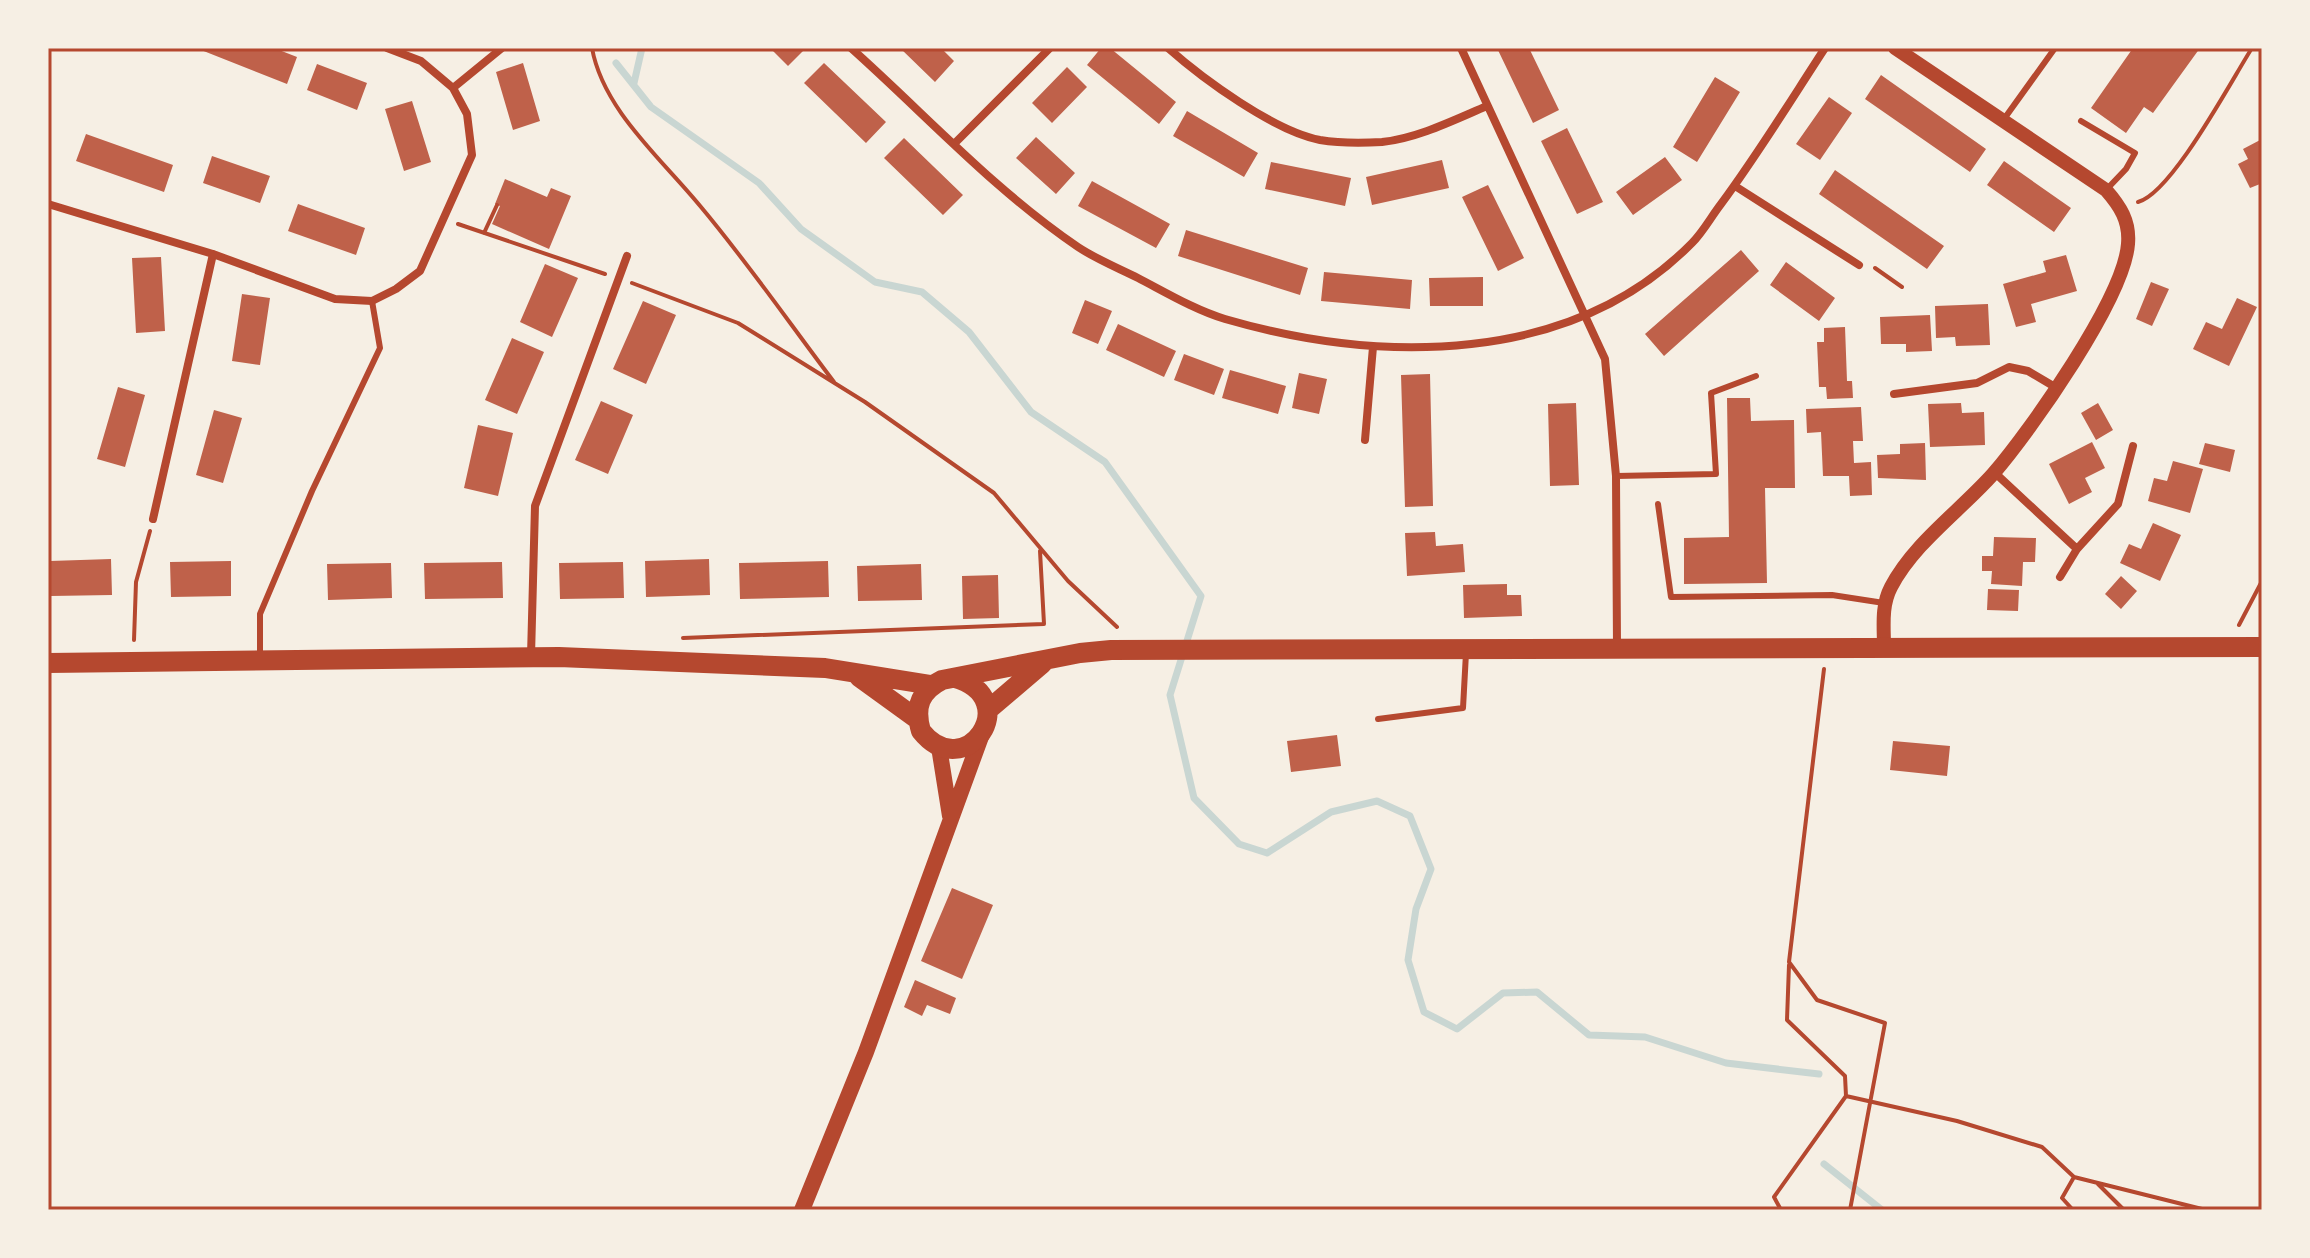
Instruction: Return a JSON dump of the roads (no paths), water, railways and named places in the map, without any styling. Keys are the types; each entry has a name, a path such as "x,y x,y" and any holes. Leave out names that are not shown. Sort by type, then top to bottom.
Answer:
{"main road":[{"path":"48,663 531,657 825,668 931,685 1080,653 1142,651 2262,647"},
{"path":"802,1210 866,1052 982,734 988,710 1045,661"},
{"path":"857,675 917,719 929,741 939,747 955,750 971,745 982,734"},
{"path":"955,678 977,689 988,710"},
{"path":"917,719 922,695 931,685"},
{"path":"939,747 950,817"}],"street":[{"path":"48,204 213,254 335,299 372,301 396,289 420,271 446,220 472,155 467,114 453,88 421,61 387,48"},
{"path":"453,88 502,48"},
{"path":"851,48 1004,192 1081,249 1223,318 1312,339 1373,347 1492,341 1539,334 1588,316 1644,283 1693,242 1735,186 1825,48"},
{"path":"954,144 1050,48"},
{"path":"1168,48 1195,72 1263,115 1319,140 1383,142 1438,127 1487,106"},
{"path":"1461,48 1588,316 1605,359 1611,389 1616,476 1617,648"},
{"path":"1884,647 1884,603 1891,587 1919,550 1994,472 2070,367 2121,277 2128,244 2128,224 2120,206 2106,190 1895,48"},
{"path":"1735,186 1859,265"},
{"path":"153,519 213,254"},
{"path":"531,657 535,506 627,256"},
{"path":"1365,440 1373,347"},
{"path":"1894,394 1977,383 2009,367 2028,371 2055,387"},
{"path":"2060,577 2077,549 2118,504 2133,446"},
{"path":"1994,472 2077,549"}],"lane":[{"path":"2002,122 2055,48"},
{"path":"2081,121 2135,153 2126,169 2106,190"},
{"path":"260,662 260,614 312,491 380,348 372,301"},
{"path":"1616,476 1716,474 1711,393 1756,376"},
{"path":"1658,504 1671,597 1832,595 1884,603"},
{"path":"1378,719 1463,708 1466,650"}],"waterway":[{"path":"634,83 642,48"},
{"path":"616,63 651,107 759,183 801,229 875,282 922,292 969,332 1031,412 1105,462 1201,596 1170,695 1194,798 1239,844 1267,853 1331,812 1377,801 1410,816 1431,869 1416,909 1408,960 1424,1012 1457,1029 1503,993 1537,992 1589,1035 1645,1037 1726,1063 1819,1074"},
{"path":"1824,1164 1882,1210"}]}
